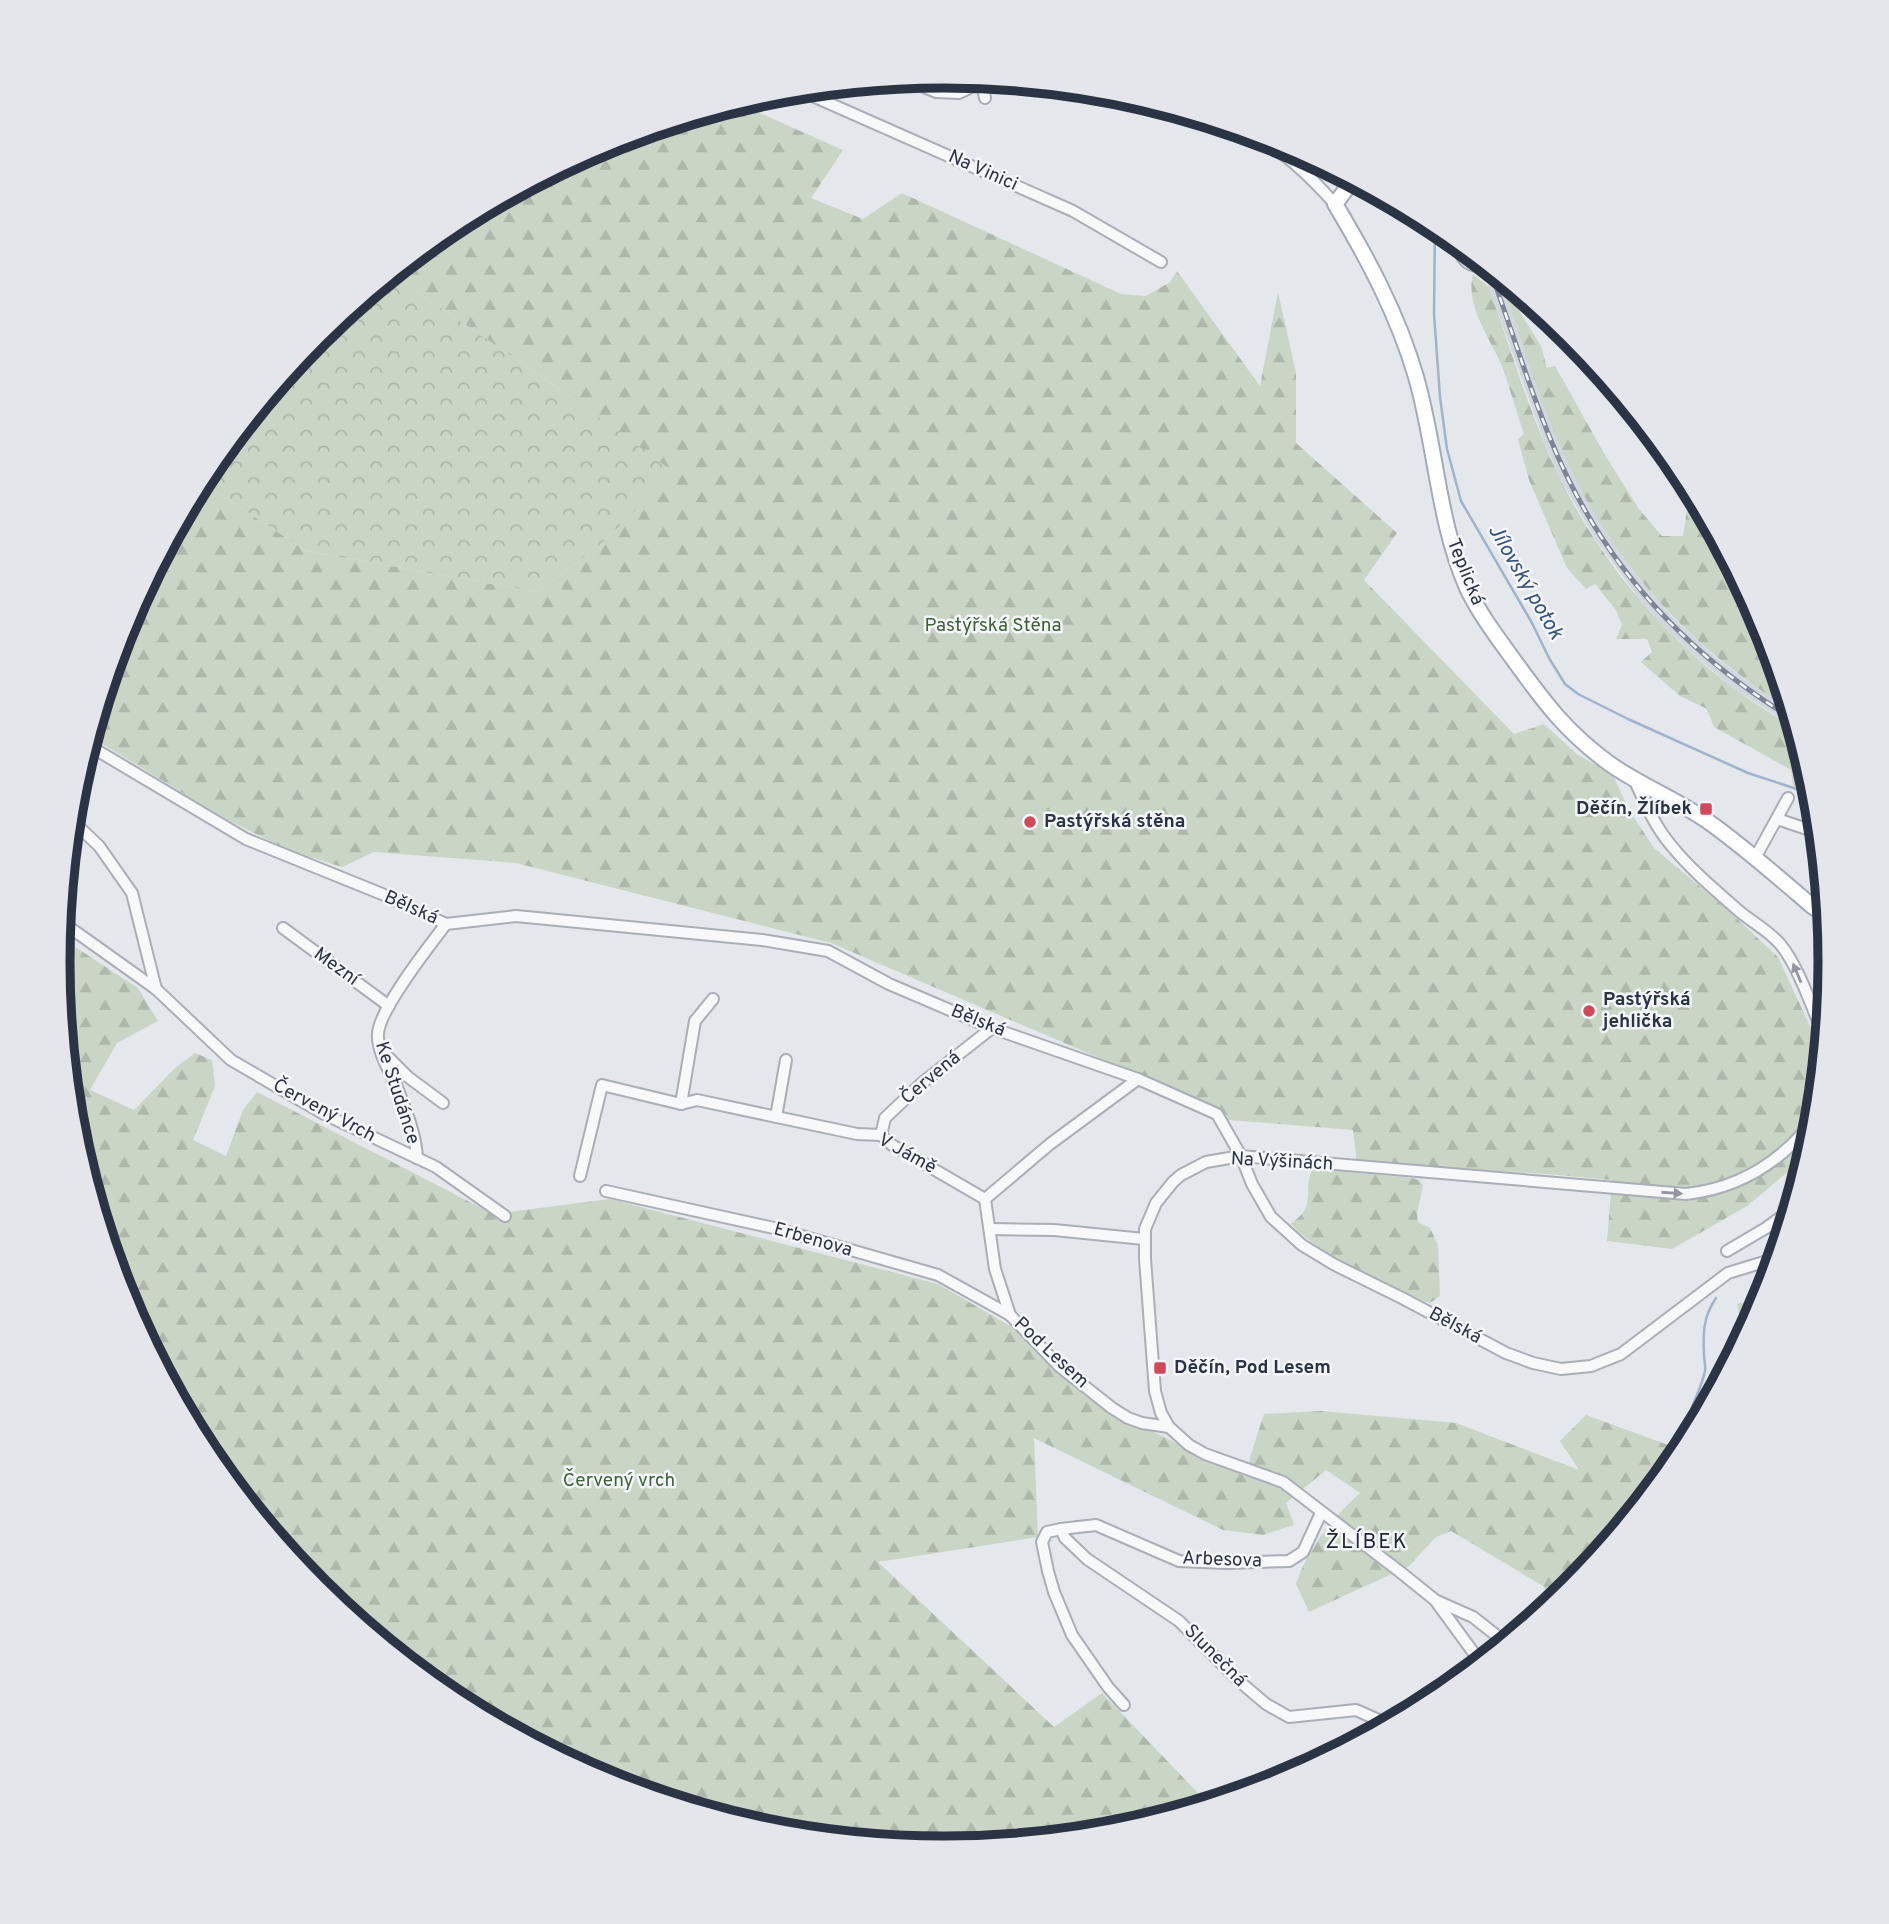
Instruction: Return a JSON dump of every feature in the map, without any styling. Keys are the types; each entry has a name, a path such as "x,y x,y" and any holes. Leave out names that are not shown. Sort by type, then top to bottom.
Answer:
{"main road":[{"path":"1335,204 1348,187"},
{"name":"Teplická","path":"1335,204 1379,280 1405,344 1423,405 1452,545 1468,590 1499,641 1552,713 1573,735 1612,765 1702,818 1817,909"}],"street":[{"path":"927,88 936,92 959,93 967,88"},
{"path":"984,89 985,98"},
{"name":"Na Vinici","path":"816,97 1073,211 1161,262"},
{"name":"Teplická","path":"1287,158 1335,204"},
{"name":"Bělská","path":"97,750 246,839 446,923 516,916 762,940 828,951 889,984 992,1028 1138,1079 1217,1114 1271,1217 1302,1245 1335,1265 1506,1353 1533,1363 1561,1369 1591,1366 1621,1354 1728,1273 1766,1261"},
{"path":"1634,778 1644,803 1669,843 1704,880 1782,946 1792,961 1817,1019"},
{"path":"1755,858 1788,798"},
{"path":"1777,819 1809,830"},
{"path":"81,828 99,846 132,893 156,989"},
{"name":"Ke Studánce","path":"417,1158 417,1146 379,1046 378,1032 382,1017 414,966 446,923"},
{"name":"Mezní","path":"283,928 389,1006"},
{"name":"Červený Vrch","path":"71,929 156,989 231,1060 324,1114 436,1167 505,1216"},
{"path":"681,1104 695,1021 713,999"},
{"name":"Červená","path":"881,1135 885,1118 922,1083 992,1028"},
{"path":"382,1051 408,1077 443,1103"},
{"path":"776,1117 786,1060"},
{"path":"1138,1079 1050,1143 985,1199 990,1229 1054,1230 1144,1239"},
{"name":"V Jámě","path":"580,1176 602,1084 681,1104 698,1100 858,1134 881,1135 892,1145 985,1199"},
{"name":"Na Výšinách","path":"1476,1657 1435,1600 1283,1482 1206,1454 1189,1445 1169,1427 1161,1413 1155,1391 1144,1239 1145,1228 1153,1209 1181,1175 1206,1162 1241,1156 1686,1194 1724,1185 1750,1175 1778,1158 1802,1133"},
{"name":"Erbenova","path":"606,1191 774,1228 938,1275 1010,1315"},
{"path":"1727,1251 1781,1217"},
{"name":"Pod Lesem","path":"990,1229 995,1269 1010,1315 1059,1366 1112,1408 1142,1423 1169,1427"},
{"name":"Arbesova","path":"1061,1529 1096,1525 1179,1561 1289,1561 1303,1552 1326,1516"},
{"path":"1061,1529 1047,1532 1042,1542 1054,1592 1072,1635 1108,1687 1124,1705"},
{"name":"Slunečná","path":"1061,1529 1065,1538 1087,1559 1179,1621 1266,1704 1289,1717 1356,1710 1379,1720"},
{"path":"1435,1600 1473,1617 1499,1637"}],"shaded area":[{"path":"1484,274 1505,291 1556,436 1571,470 1606,533 1635,574 1673,618 1720,661 1779,702 1785,721 1736,690 1689,651 1643,604 1596,540 1559,476"}],"green space":[{"name":"Pastýřská Stěna","path":"751,109 843,150 811,198 863,219 902,193 1121,294 1146,296 1170,282 1177,271 1260,386 1278,292 1296,373 1296,443 1397,533 1364,580 1514,734 1544,724 1578,755 1612,773 1629,810 1654,848 1730,912 1778,957 1815,1038 1812,1076 1794,1167 1747,1206 1672,1249 1607,1241 1612,1180 1357,1162 1353,1130 1229,1120 1223,1111 831,943 516,863 374,852 342,867 288,850 224,818 99,742 116,681 137,627 160,575 210,488 307,551 537,592 601,544 673,472 558,388 399,279 459,235 558,178 610,154"},
{"path":"1473,274 1489,287 1549,453 1580,515 1603,552 1629,587 1689,651 1723,680 1785,721 1801,788 1793,786 1791,770 1714,727 1707,709 1680,696 1641,662 1652,652 1647,639 1616,639 1622,625 1616,610 1595,584 1586,589 1567,568 1529,480 1518,439 1524,434 1502,366 1475,310 1471,286"},
{"path":"399,279 558,388 674,472 601,544 537,592 307,551 210,488 287,385 326,344"},
{"path":"1505,291 1541,346 1547,368 1555,366 1605,455 1639,509 1662,536 1683,536 1688,502 1729,575 1752,627 1779,702 1722,661 1691,634 1662,605 1611,541 1570,468 1533,377"},
{"name":"Červený vrch","path":"71,944 138,988 158,1021 117,1043 90,1090 134,1110 175,1068 195,1053 212,1060 215,1086 193,1140 226,1156 243,1110 257,1092 493,1214 610,1199 938,1284 1012,1327 1087,1393 1127,1419 1246,1477 1264,1414 1321,1411 1456,1423 1579,1470 1560,1441 1586,1415 1673,1447 1602,1539 1549,1593 1543,1586 1451,1531 1436,1537 1409,1566 1309,1612 1296,1584 1301,1570 1322,1534 1360,1493 1326,1470 1286,1503 1294,1525 1263,1535 1223,1530 1034,1438 1038,1537 878,1562 1054,1727 1102,1693 1198,1793 1189,1802 1115,1820 1002,1835 887,1835 774,1820 718,1807 610,1770 507,1719 412,1656 326,1580 287,1539 217,1448 160,1349 116,1243 87,1133 77,1076 72,1019"},
{"path":"1313,1169 1419,1180 1423,1185 1418,1222 1430,1228 1438,1245 1440,1296 1430,1303 1370,1276 1318,1247 1291,1224 1302,1214 1308,1201 1309,1179"},
{"path":"1751,1300 1742,1321 1737,1304"}],"waterway":[{"name":"Jílovský potok","path":"1435,238 1434,314 1440,397 1447,449 1461,501 1565,684 1578,694 1628,719 1748,773 1802,791"},
{"path":"1688,1423 1703,1380 1705,1325 1708,1312 1716,1298"}],"railway":[{"path":"1494,283 1550,438 1593,524 1619,563 1648,599 1715,664 1782,712"}],"place":[{"name":"Děčín, Žlíbek","path":"1706,809"},
{"name":"Pastýřská stěna","path":"1030,822"},
{"name":"Pastýřská jehlička","path":"1589,1011"},
{"name":"Děčín, Pod Lesem","path":"1160,1368"}],"district":[{"name":"ŽLÍBEK","path":"1367,1542"}]}
